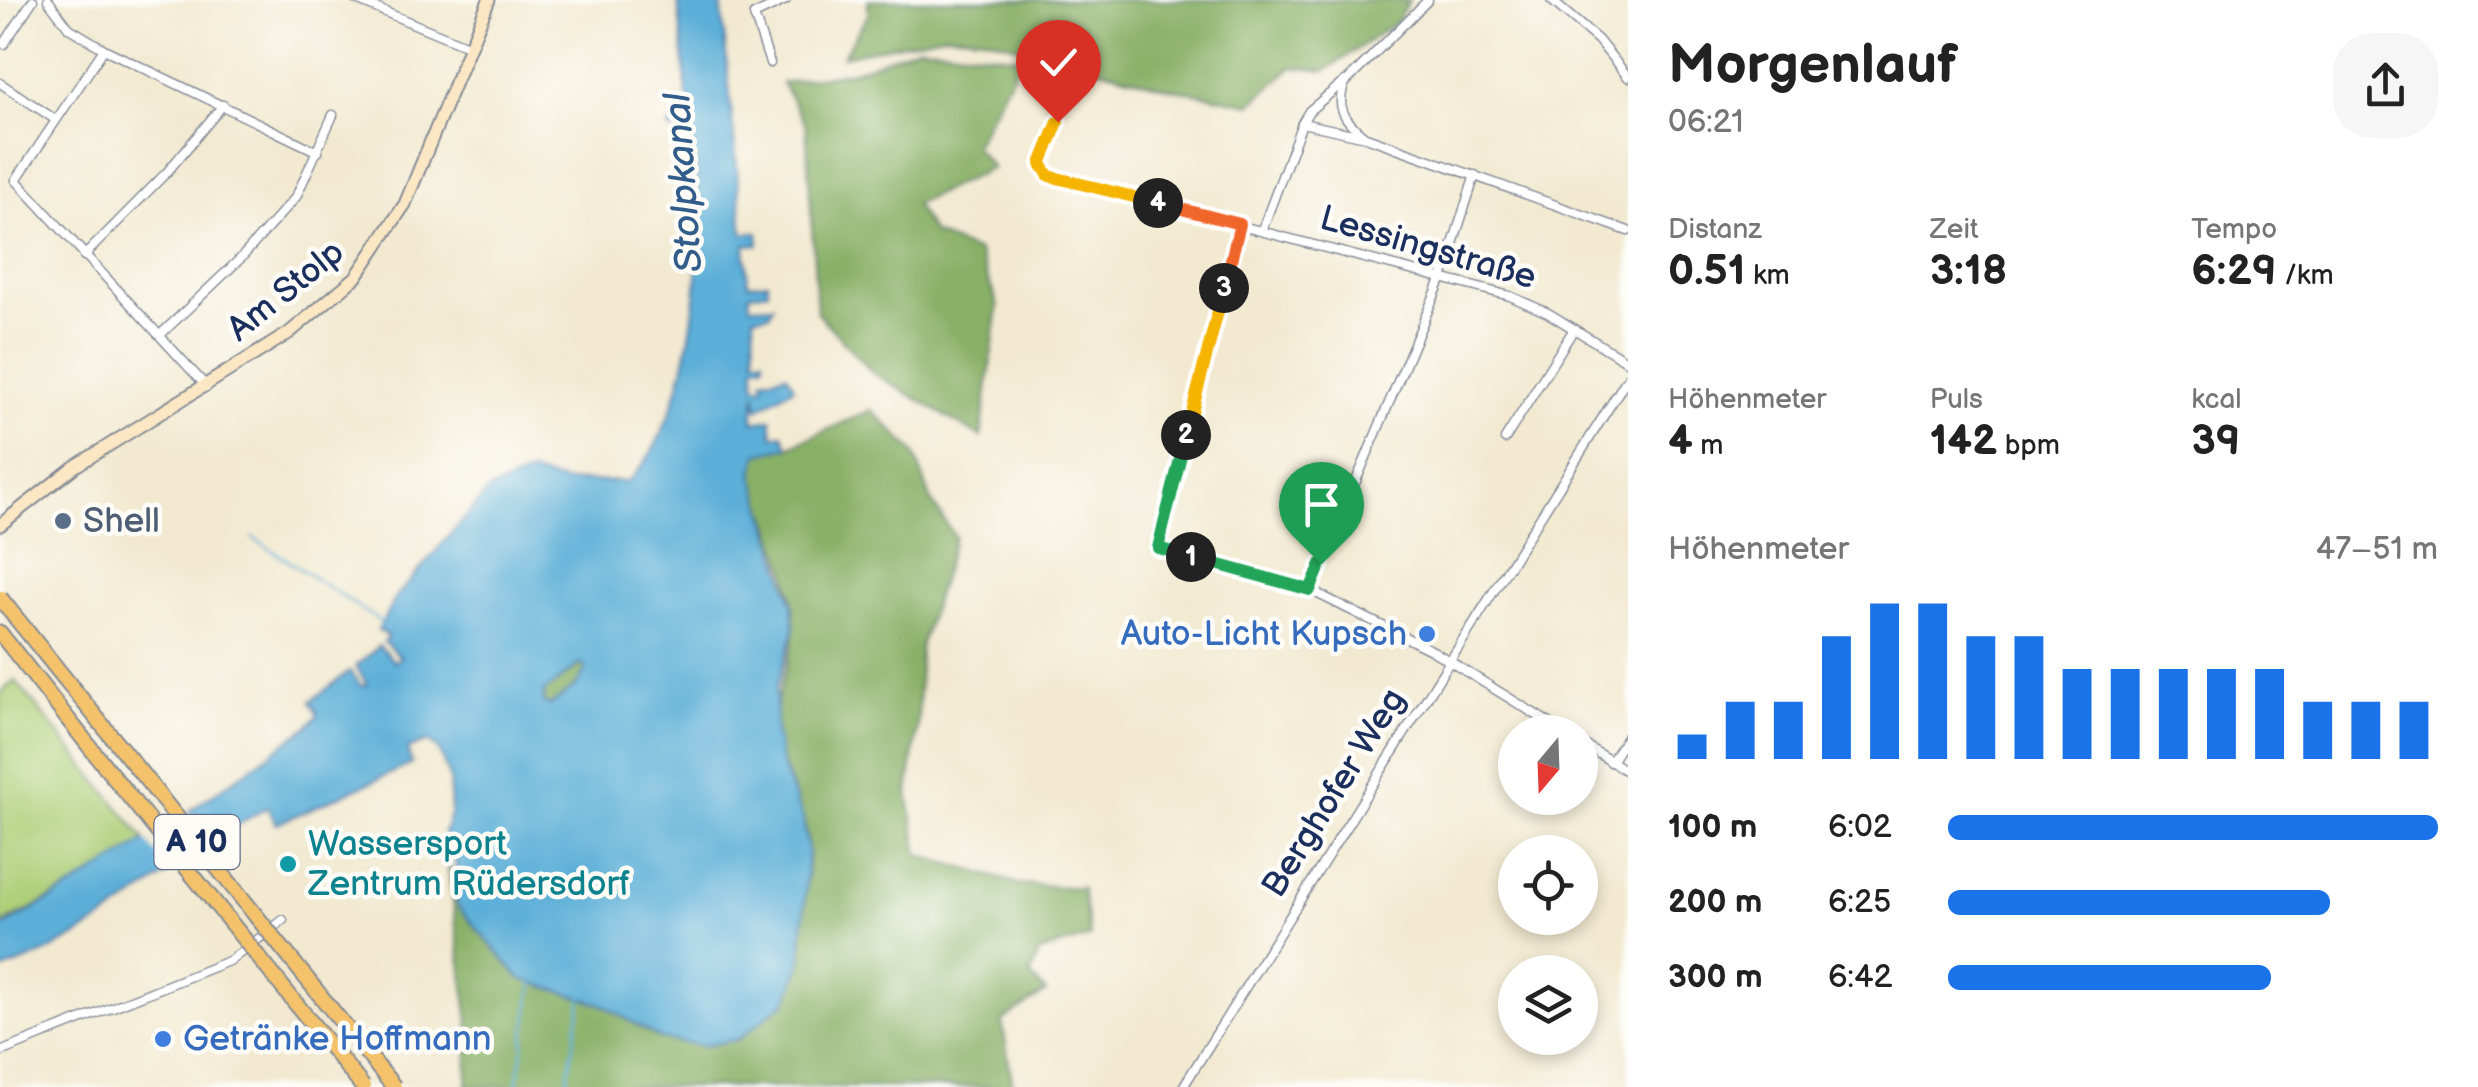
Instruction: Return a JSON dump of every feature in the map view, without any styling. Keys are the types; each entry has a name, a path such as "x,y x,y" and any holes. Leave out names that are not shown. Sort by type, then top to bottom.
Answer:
{"highway":[{"name":"A 10","path":"0,598 394,1087"},
{"name":"A 10","path":"0,633 364,1087"}],"main road":[{"name":"Am Stolp","path":"0,525 74,467 290,333 356,277 405,204 489,0"}],"street":[{"path":"4,44 33,0"},
{"path":"48,0 70,28 104,49 318,152"},
{"path":"770,62 754,15 786,0"},
{"path":"1262,230 1309,111 1389,44 1428,0"},
{"path":"1550,0 1618,61 1628,77"},
{"path":"363,1 470,47"},
{"path":"104,49 16,180 207,387"},
{"path":"1618,61 1628,50"},
{"path":"1350,76 1339,98 1340,110 1366,137"},
{"path":"0,83 56,120"},
{"path":"84,256 168,171 223,105"},
{"path":"160,335 242,258 296,197 333,115"},
{"name":"Lessingstraße","path":"1058,122 1041,164 1049,176 1510,296 1628,362"},
{"path":"1302,123 1366,137 1628,231"},
{"path":"1310,590 1443,276 1475,175"},
{"path":"1240,224 1158,548 1310,590 1387,625 1537,715"},
{"path":"1505,440 1574,329"},
{"name":"Berghofer Weg","path":"1183,1087 1628,376"},
{"path":"1612,762 1628,735"},
{"path":"1598,753 1628,772"},
{"path":"0,1052 232,960 283,920"}],"green space":[{"path":"868,0 1409,0 1397,22 1325,71 1292,67 1251,104 1169,88 984,37 947,34 843,56 868,15"},
{"path":"919,46 1022,57 974,146 992,168 915,204 933,234 978,252 998,306 981,437 873,373 817,313 806,125 782,83 854,71"},
{"path":"872,410 914,452 932,502 955,537 920,647 918,724 908,793 919,855 1018,884 1082,888 1090,937 1039,952 1030,976 1046,992 1002,1021 1013,1087 467,1087 469,1022 447,860 459,908 521,979 601,1004 661,1039 764,1018 787,1001 808,868 803,819 782,762 776,732 777,703 793,641 794,609 786,569 753,473 758,454 788,447"},
{"path":"581,664 586,668 578,684 551,705 544,705 544,692"},
{"path":"15,680 145,840 95,875 0,925 0,694"}],"water":[{"path":"678,0 721,0 743,233 758,233 759,244 745,245 748,284 767,282 768,291 749,294 750,306 773,305 769,314 754,316 755,358 764,358 764,364 755,365 755,385 764,387 763,379 787,374 794,387 758,409 756,393 753,422 771,419 773,436 783,434 788,447 758,454 753,473 792,603 794,629 776,690 776,734 782,766 803,818 808,850 801,964 787,1000 739,1039 704,1046 661,1039 601,1004 521,979 459,908 454,896 456,865 444,833 451,811 449,777 439,751 428,741 407,749 412,764 276,824 268,807 72,939 0,971 0,928 157,833 307,727 318,715 311,701 350,671 361,686 367,685 356,666 379,646 395,662 400,657 384,642 388,636 378,630 396,597 489,490 530,473 565,482 628,481 651,452 670,413 693,318 698,267 696,173 689,136 668,128 670,124 690,126","holes":["580,664 586,668 578,684 551,705 544,704 544,692"]}],"pier":[{"path":"186,809 214,843 173,874 144,838"}],"waterway":[{"path":"252,537 384,624"},
{"path":"517,1087 533,983"},
{"path":"566,1087 582,997"}],"place":[{"name":"Shell","path":"63,521"},
{"name":"Auto-Licht Kupsch","path":"1427,634"},
{"name":"Wassersport Zentrum Rüdersdorf","path":"288,864"},
{"name":"Getränke Hoffmann","path":"163,1039"}],"route":[{"path":"1058,122 1041,164 1049,176 1240,224 1158,548 1310,590 1321,564"}],"water label":[{"name":"Stolpkanal","path":"684,183"}]}
